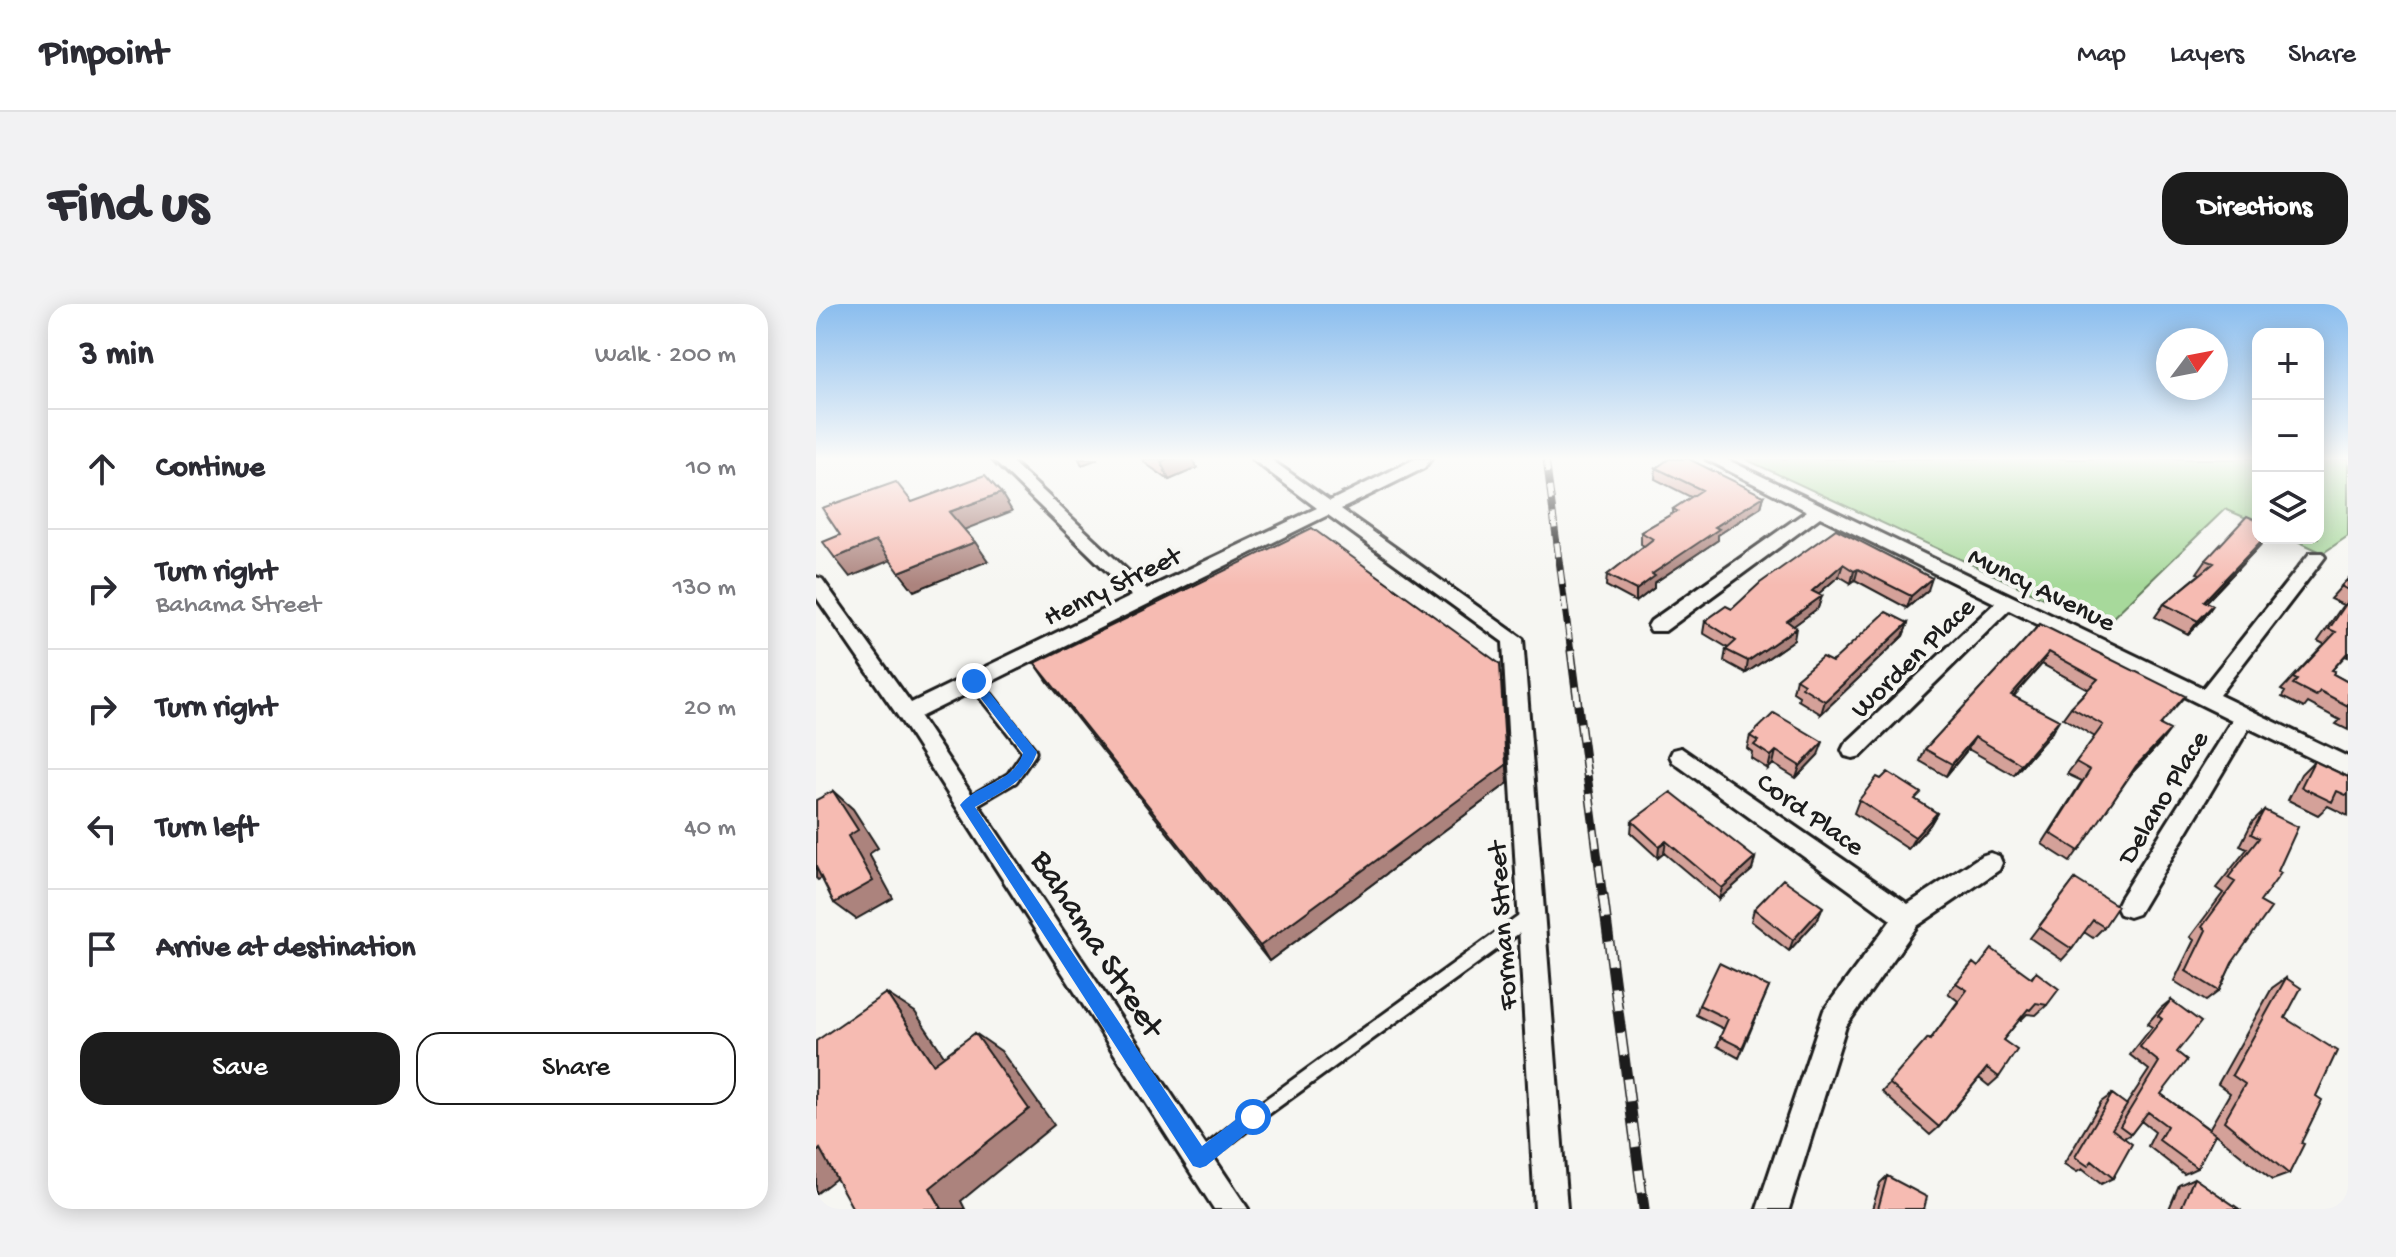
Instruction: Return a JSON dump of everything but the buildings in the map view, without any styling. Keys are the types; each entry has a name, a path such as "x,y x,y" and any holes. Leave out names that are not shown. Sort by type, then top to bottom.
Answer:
{"street":[{"path":"1044,501 1145,598"},
{"path":"1319,501 1330,509"},
{"name":"Henry Street","path":"907,714 1346,501"},
{"name":"Muncy Avenue","path":"1801,501 2348,767"},
{"name":"Forman Street","path":"1330,509 1513,639 1551,1209"},
{"path":"1658,626 1819,510"},
{"path":"2206,698 2316,557"},
{"name":"Bahama Street","path":"816,583 907,714 1232,1209"},
{"name":"Worden Place","path":"1853,750 2008,601"},
{"name":"Delano Place","path":"2129,906 2245,717"},
{"name":"Cord Place","path":"1681,756 1908,918"},
{"path":"1773,1209 1834,1019 1908,918 1990,863"}],"lane":[{"path":"966,805 1014,778 1026,765 1030,752 974,681"},
{"path":"1200,1159 1253,1117 1532,915"}],"green space":[{"path":"1836,501 2252,501 2252,520 2225,509 2104,626"},
{"path":"2324,501 2348,501 2348,536 2323,553 2304,544 2324,544"}],"railway":[{"path":"1551,501 1571,653"},
{"path":"1571,651 1603,898"},
{"path":"1603,896 1644,1209"}],"route":[{"path":"974,681 1030,752 1026,765 1014,778 966,805 1200,1159 1253,1117"}]}
